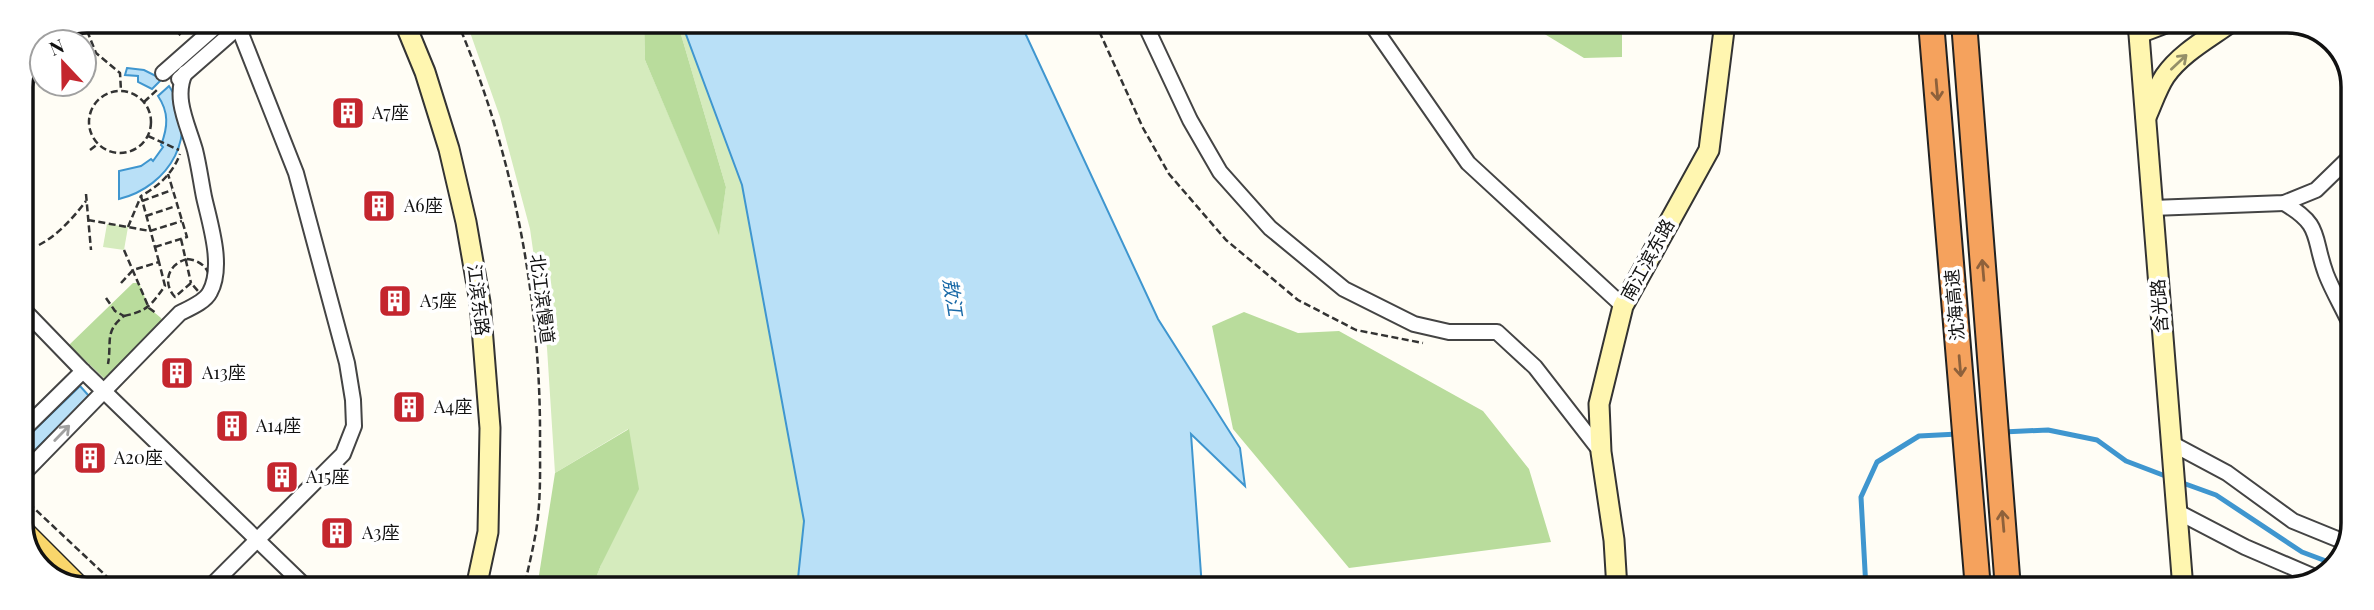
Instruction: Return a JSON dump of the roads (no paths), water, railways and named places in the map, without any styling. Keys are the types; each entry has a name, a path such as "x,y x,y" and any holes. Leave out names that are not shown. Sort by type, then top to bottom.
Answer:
{"highway":[{"name":"沈海高速","path":"1932,33 1977,577"},
{"name":"沈海高速","path":"1965,33 2007,577"}],"main road":[{"name":"江滨东路","path":"409,33 425,72 449,149 466,222 480,302 489,428 488,532 478,577"},
{"name":"南江滨东路","path":"1616,577 1614,540 1601,452 1599,404 1623,306 1709,150 1724,33"},
{"name":"含光路","path":"2138,33 2181,577"},
{"path":"2145,118 2172,68 2216,33"},
{"path":"39,547 62,570"}],"street":[{"path":"186,73 165,81 211,33"},
{"path":"33,464 180,313 196,305 210,293 216,266 215,239 179,95 180,84 186,73 229,33"},
{"path":"220,577 342,454 354,426 347,363 296,173 244,33"},
{"path":"1149,33 1190,120 1220,172 1270,228 1344,289 1414,324 1449,332 1497,332 1535,367 1601,452"},
{"path":"1378,33 1468,163 1623,306"},
{"path":"2152,208 2284,203 2316,190 2341,166"},
{"path":"2284,203 2303,215 2315,230 2326,274 2341,305"},
{"path":"33,319 103,391 296,577"},
{"path":"33,420 83,371"},
{"path":"2170,449 2227,473 2293,521 2338,539"},
{"path":"2175,507 2245,547 2306,573"}],"water":[{"name":"敖江","path":"685,33 1025,33 1158,319 1240,448 1245,486 1191,434 1201,577 798,577 804,521 742,185"},
{"path":"127,68 144,70 162,79 152,89 138,82 138,76 125,75"},
{"path":"169,86 178,104 182,122 181,139 175,156 153,183 137,193 119,199 119,171 141,166 151,159 153,161 163,147 161,145 166,120 158,96"},
{"path":"80,386 89,396 33,452 33,431"}],"waterway":[{"path":"2003,432 2048,430 2097,440 2126,461 2168,477"},
{"path":"1865,577 1861,497 1877,462 1919,436 1958,434"},
{"path":"2180,482 2216,495 2302,552 2325,560"}],"place":[{"name":"A7座","path":"348,113"},
{"name":"A6座","path":"379,206"},
{"name":"A5座","path":"395,301"},
{"name":"A13座","path":"177,373"},
{"name":"A4座","path":"409,407"},
{"name":"A14座","path":"232,426"},
{"name":"A20座","path":"90,458"},
{"name":"A15座","path":"282,477"},
{"name":"A3座","path":"337,533"}]}
